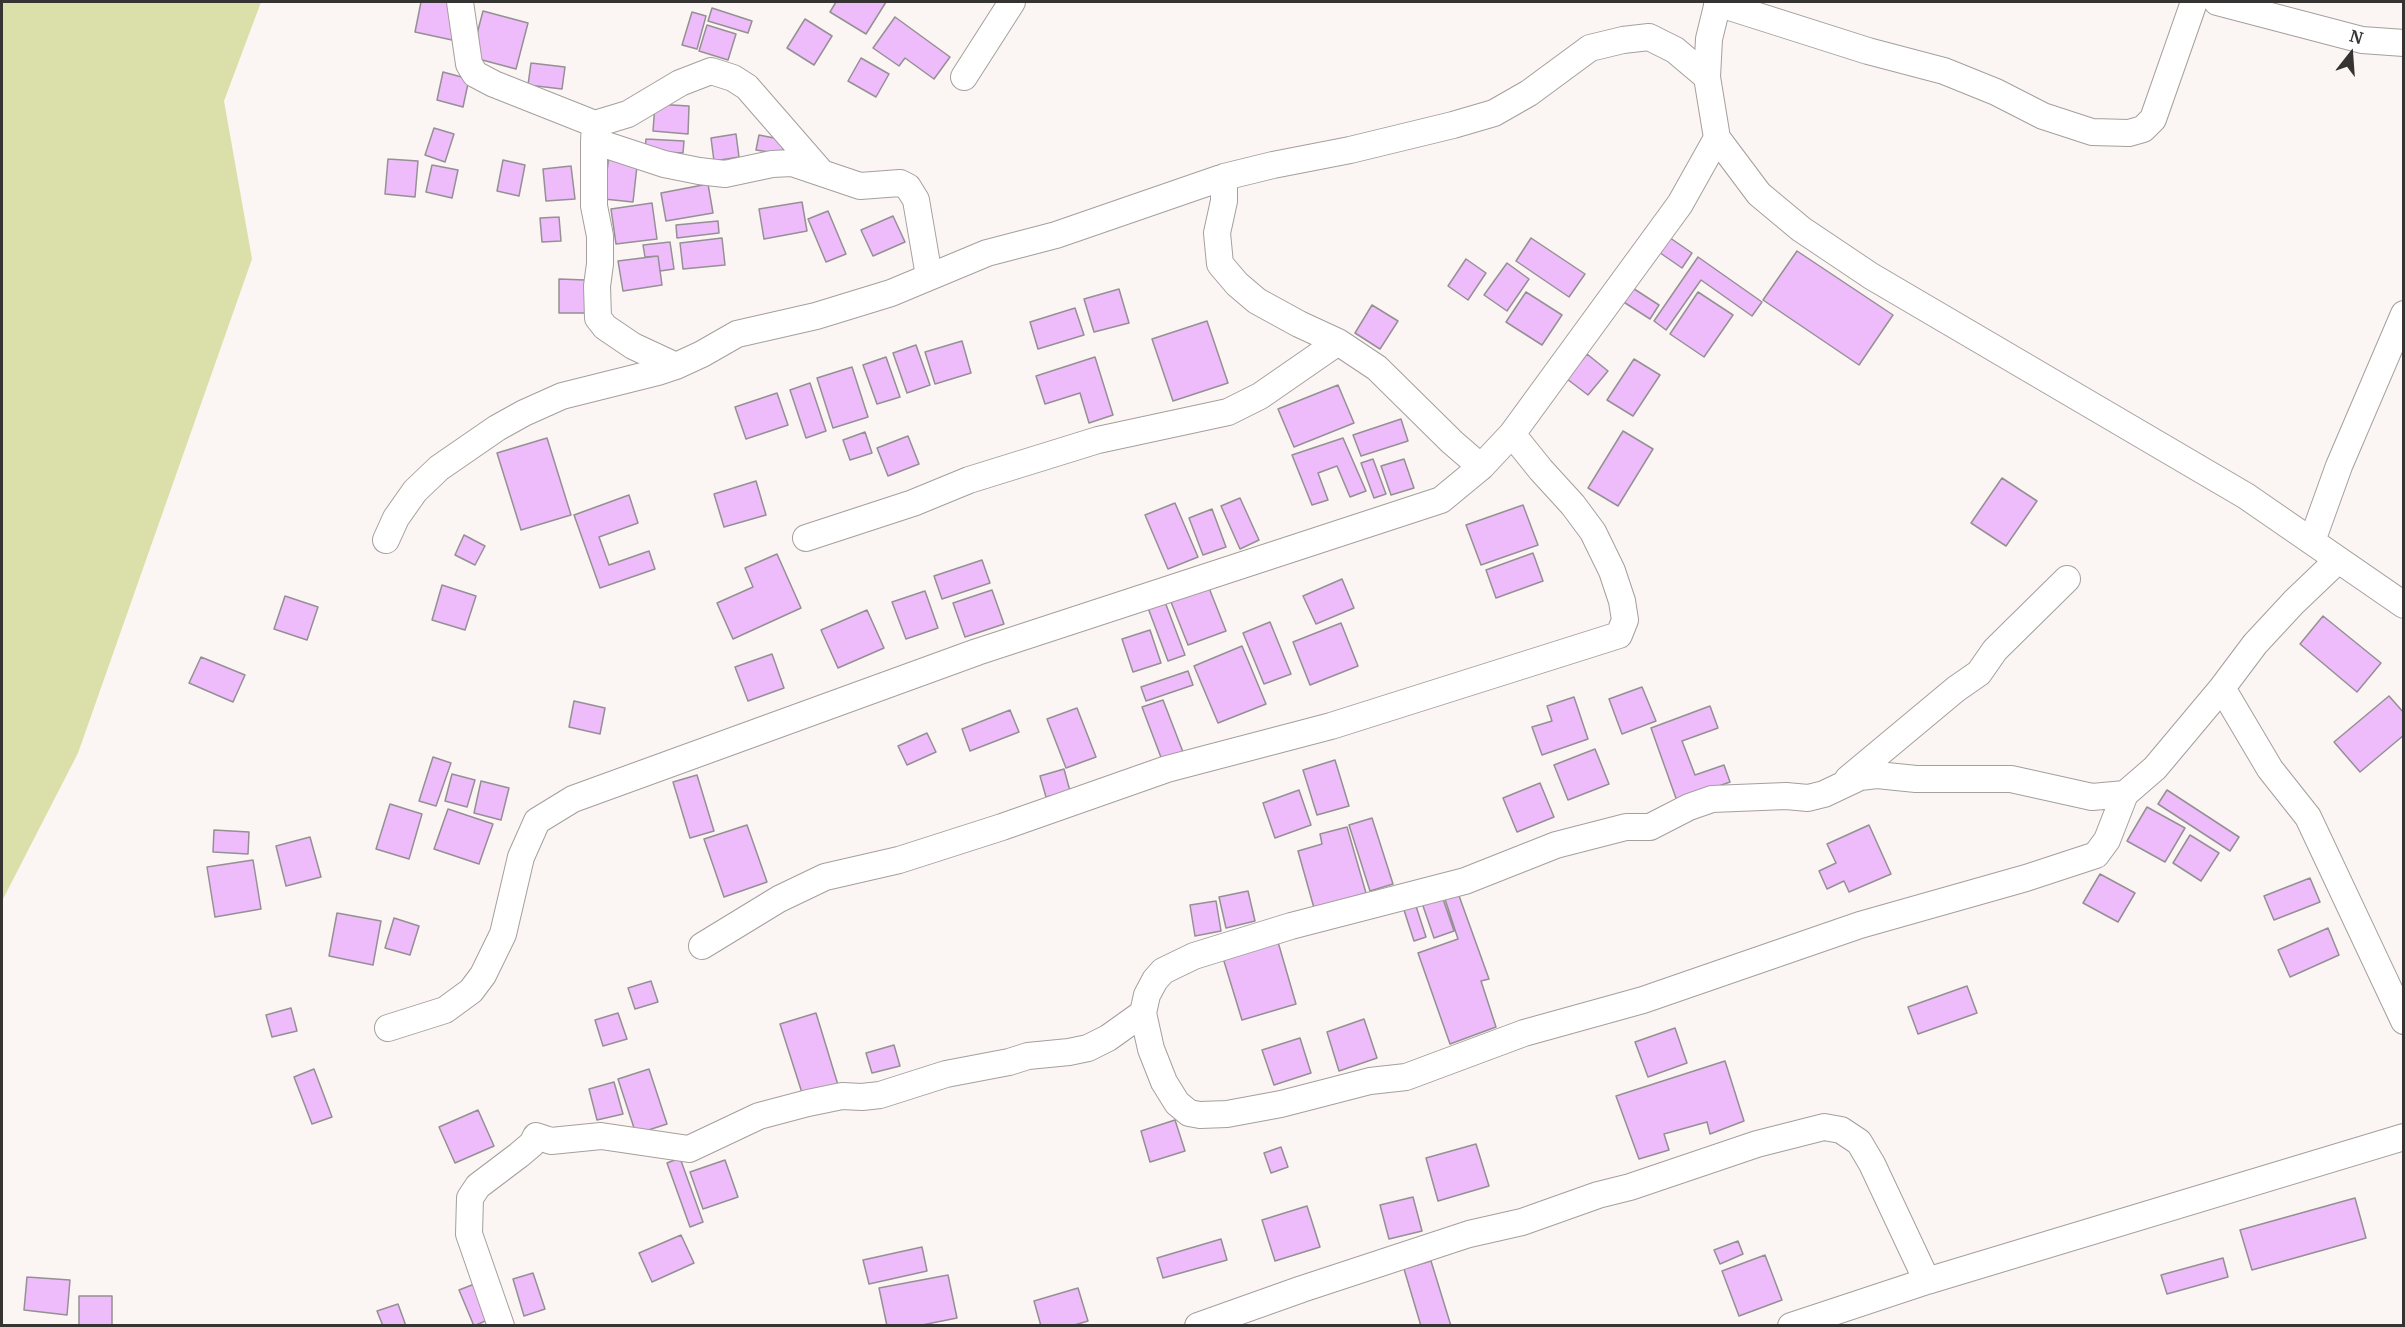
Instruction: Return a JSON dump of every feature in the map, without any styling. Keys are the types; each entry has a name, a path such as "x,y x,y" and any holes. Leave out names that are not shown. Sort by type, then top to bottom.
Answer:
{"street":[{"path":"460,2 468,64 475,74 664,164 725,174 772,164 792,163 860,186 900,183 908,187 916,200 919,212 929,276"},
{"path":"964,77 1012,2"},
{"path":"2194,2 2153,119 2143,129 2129,133 2092,132 2043,116 1996,92 1944,71 1868,51 1718,2 1709,39 1707,77 1717,138 1759,194 1801,229 1871,276 2246,496 2403,605"},
{"path":"2217,2 2362,40 2403,43"},
{"path":"386,540 396,518 415,491 439,468 497,428 562,396 676,366 737,334 816,316 891,293 987,253 1056,235 1224,177 1361,148 1494,112 1529,93 1590,48 1623,40 1649,37 1675,50 1707,77"},
{"path":"594,132 680,83 711,71 733,78 747,87 821,172"},
{"path":"594,132 594,206 600,236 598,318 605,327 633,346 676,366"},
{"path":"388,1028 445,1010 471,991 483,975 503,934 521,857 537,821 573,799 977,652 1441,500 1481,467 1512,434 1680,204 1717,138"},
{"path":"1224,177 1224,201 1217,233 1220,264 1237,284 1257,301 1338,342 1377,368 1452,442 1481,467"},
{"path":"2313,541 2339,466 2403,314"},
{"path":"806,538 913,503 969,480 1098,440 1228,412 1260,396 1338,342"},
{"path":"702,946 779,899 825,877 899,860 1002,827 1167,769 1331,726 1619,635 1624,620 1622,601 1612,571 1593,532 1512,434"},
{"path":"2125,794 2092,796 2011,779 1916,779 1877,775 1860,777 1808,798 1768,796 1712,799 1689,807 1650,827 1626,826 1556,845 1465,881 1224,945 1163,971 1147,995 1143,1013 1151,1049 1164,1082 1177,1103 1189,1113 1227,1114 1281,1104 1370,1081 1406,1077 1524,1033 1643,1000 1860,925 2026,878 2096,855 2107,840 2125,794 2155,768 2222,688 2255,644 2338,560"},
{"path":"1841,785 1956,689 1979,673 1995,650 2067,579"},
{"path":"2222,688 2270,769 2308,817 2403,1021"},
{"path":"501,1326 469,1233 470,1198 478,1186 532,1144 536,1136 552,1141 601,1136 689,1149 706,1143 759,1116 789,1108 842,1096 880,1095 945,1074 1009,1062 1028,1056 1088,1048 1108,1038 1143,1013"},
{"path":"1198,1326 1469,1234 1522,1222 1756,1144 1824,1127 1841,1130 1859,1142 1872,1164 1927,1281"},
{"path":"1791,1326 1927,1281 2403,1137"}],"green space":[{"path":"2,2 261,2 224,101 252,259 78,753 2,901"}],"building":[{"path":"421,2 459,2 452,40 415,32"},
{"path":"836,2 886,2 866,34 830,12"},
{"path":"712,8 752,21 748,33 708,21"},
{"path":"483,11 528,23 516,69 471,57"},
{"path":"692,12 706,16 697,49 682,45"},
{"path":"895,17 950,57 934,79 905,58 899,66 873,48"},
{"path":"805,19 832,36 814,65 787,48"},
{"path":"707,25 736,34 728,60 699,51"},
{"path":"861,58 889,74 876,97 848,81"},
{"path":"531,63 565,67 562,89 528,85"},
{"path":"443,72 469,79 463,107 437,100"},
{"path":"655,104 689,106 688,134 653,131"},
{"path":"434,128 454,134 445,162 425,155"},
{"path":"736,134 739,157 714,161 711,138"},
{"path":"759,135 784,140 782,154 756,150"},
{"path":"646,139 684,141 683,153 645,151"},
{"path":"609,154 638,157 633,202 604,199"},
{"path":"388,159 418,161 415,197 385,194"},
{"path":"503,160 525,165 519,196 497,191"},
{"path":"432,165 458,170 452,198 426,192"},
{"path":"571,166 575,199 546,201 543,169"},
{"path":"708,184 713,213 666,221 661,193"},
{"path":"802,202 807,231 764,239 759,209"},
{"path":"652,203 657,239 616,244 611,209"},
{"path":"828,211 846,254 826,262 808,219"},
{"path":"893,216 905,242 873,256 861,230"},
{"path":"559,217 561,241 542,242 540,218"},
{"path":"718,221 719,233 677,238 676,225"},
{"path":"1663,233 1692,253 1682,268 1653,248"},
{"path":"722,238 725,265 683,269 680,243"},
{"path":"1531,238 1585,274 1569,297 1516,261"},
{"path":"670,242 674,269 660,271 658,256 645,257 643,245"},
{"path":"1797,251 1893,315 1859,365 1763,300"},
{"path":"658,256 662,285 623,291 618,261"},
{"path":"1698,257 1762,302 1752,316 1701,280 1666,330 1654,321"},
{"path":"1466,259 1486,273 1468,300 1448,286"},
{"path":"1507,263 1529,279 1507,311 1484,295"},
{"path":"559,279 585,280 585,313 559,313"},
{"path":"1628,285 1659,305 1650,319 1619,299"},
{"path":"1119,289 1129,323 1094,332 1084,299"},
{"path":"1526,292 1562,315 1542,345 1506,322"},
{"path":"1698,292 1733,315 1704,357 1670,334"},
{"path":"1372,305 1398,321 1380,349 1355,333"},
{"path":"1075,308 1084,335 1038,349 1030,322"},
{"path":"1207,321 1228,383 1173,401 1152,339"},
{"path":"962,341 971,373 935,384 925,352"},
{"path":"916,345 930,385 907,393 893,353"},
{"path":"1587,354 1608,371 1588,395 1567,379"},
{"path":"886,357 900,397 877,404 863,365"},
{"path":"1095,357 1113,415 1089,423 1080,393 1045,404 1036,376"},
{"path":"1634,359 1660,375 1633,416 1607,400"},
{"path":"852,367 868,417 833,428 817,378"},
{"path":"810,383 826,431 806,438 790,390"},
{"path":"1338,385 1354,423 1294,447 1278,409"},
{"path":"777,393 788,425 746,439 735,407"},
{"path":"1401,419 1408,441 1361,456 1353,435"},
{"path":"1623,431 1653,449 1618,506 1588,488"},
{"path":"865,432 872,453 850,460 843,440"},
{"path":"908,436 919,464 888,476 877,448"},
{"path":"547,438 571,515 521,530 497,453"},
{"path":"1343,438 1366,491 1350,497 1337,466 1318,473 1328,500 1312,505 1292,455"},
{"path":"1373,459 1386,494 1374,498 1361,463"},
{"path":"1404,459 1414,488 1391,495 1381,466"},
{"path":"2002,478 2037,501 2006,546 1971,523"},
{"path":"756,481 766,515 724,527 714,494"},
{"path":"629,495 638,523 599,537 609,565 649,551 655,569 600,588 574,515"},
{"path":"1240,498 1259,540 1240,549 1221,506"},
{"path":"1175,503 1198,557 1168,569 1145,515"},
{"path":"1523,505 1538,545 1481,565 1466,525"},
{"path":"1212,509 1226,547 1203,555 1189,518"},
{"path":"464,535 485,546 475,565 455,555"},
{"path":"1533,553 1543,581 1496,598 1486,570"},
{"path":"777,554 801,608 733,639 717,603 753,587 745,568"},
{"path":"982,560 990,583 942,599 934,576"},
{"path":"1342,579 1354,608 1316,624 1303,596"},
{"path":"442,585 476,596 465,630 432,620"},
{"path":"1209,588 1226,631 1188,645 1171,602"},
{"path":"992,590 1004,624 965,637 953,603"},
{"path":"925,591 938,628 906,639 892,602"},
{"path":"285,596 318,607 307,640 274,629"},
{"path":"1165,602 1185,655 1168,661 1148,608"},
{"path":"867,610 884,648 838,668 821,630"},
{"path":"2323,616 2381,663 2357,692 2300,644"},
{"path":"1270,622 1291,674 1264,684 1243,633"},
{"path":"1341,623 1358,666 1310,685 1293,642"},
{"path":"1150,630 1161,663 1133,672 1122,639"},
{"path":"1242,646 1266,704 1218,723 1194,666"},
{"path":"772,654 784,688 748,701 735,667"},
{"path":"201,657 245,675 233,702 189,683"},
{"path":"1188,671 1193,685 1146,701 1141,687"},
{"path":"1642,687 1656,721 1622,734 1609,699"},
{"path":"2389,696 2404,713 2404,735 2360,772 2334,742"},
{"path":"1574,697 1588,739 1542,755 1532,727 1552,721 1547,706"},
{"path":"1163,700 1183,752 1162,760 1142,707"},
{"path":"574,701 605,708 600,734 569,727"},
{"path":"1710,706 1718,728 1682,741 1695,775 1724,765 1730,782 1677,801 1651,728"},
{"path":"1077,708 1096,757 1066,768 1047,719"},
{"path":"1010,710 1019,732 970,751 962,729"},
{"path":"927,733 936,752 907,765 898,746"},
{"path":"1595,749 1609,784 1568,800 1554,765"},
{"path":"433,757 451,763 436,806 419,801"},
{"path":"1335,760 1349,806 1317,815 1303,770"},
{"path":"1064,769 1070,791 1046,797 1040,776"},
{"path":"452,774 475,780 467,807 445,801"},
{"path":"697,775 714,831 690,838 673,782"},
{"path":"481,781 509,788 501,820 474,813"},
{"path":"1540,783 1554,817 1517,832 1503,798"},
{"path":"1299,790 1311,825 1275,838 1263,803"},
{"path":"2167,790 2239,837 2230,851 2158,804"},
{"path":"390,804 422,814 409,859 376,849"},
{"path":"2147,807 2185,828 2165,862 2127,841"},
{"path":"448,809 493,824 479,864 434,849"},
{"path":"1372,818 1393,884 1370,891 1349,825"},
{"path":"747,825 767,882 724,897 704,839"},
{"path":"1869,825 1891,874 1849,892 1844,881 1827,889 1819,871 1836,863 1827,844"},
{"path":"1347,827 1366,893 1314,908 1298,851 1322,844 1320,834"},
{"path":"214,830 249,832 248,854 213,852"},
{"path":"2190,835 2219,853 2201,881 2173,863"},
{"path":"310,837 321,877 286,886 276,846"},
{"path":"253,860 261,909 215,917 207,867"},
{"path":"2100,874 2135,893 2118,922 2083,903"},
{"path":"2310,878 2320,902 2274,920 2264,896"},
{"path":"1248,891 1255,921 1226,928 1219,897"},
{"path":"1458,893 1489,979 1481,981 1496,1027 1450,1044 1418,953 1458,939 1444,896"},
{"path":"1442,896 1454,931 1434,938 1422,903"},
{"path":"1216,901 1221,931 1195,936 1190,905"},
{"path":"1415,903 1426,937 1414,941 1403,907"},
{"path":"337,913 381,921 373,965 329,956"},
{"path":"394,918 419,926 410,955 385,948"},
{"path":"2328,928 2339,955 2290,977 2278,950"},
{"path":"1278,942 1296,1004 1242,1020 1223,958"},
{"path":"651,981 658,1002 635,1009 628,988"},
{"path":"1967,986 1977,1013 1918,1034 1908,1007"},
{"path":"291,1008 297,1031 272,1037 266,1015"},
{"path":"618,1013 627,1039 603,1046 595,1020"},
{"path":"816,1013 838,1085 803,1096 780,1024"},
{"path":"1364,1019 1377,1058 1339,1071 1327,1032"},
{"path":"1675,1028 1687,1063 1648,1077 1635,1042"},
{"path":"1300,1038 1311,1073 1274,1085 1262,1050"},
{"path":"894,1045 900,1066 872,1073 866,1053"},
{"path":"1725,1061 1744,1121 1710,1134 1707,1122 1664,1134 1669,1150 1639,1159 1616,1096"},
{"path":"314,1069 332,1117 312,1124 294,1077"},
{"path":"649,1069 667,1124 636,1134 618,1079"},
{"path":"614,1082 623,1114 597,1120 589,1089"},
{"path":"478,1110 494,1146 455,1163 439,1127"},
{"path":"1175,1120 1185,1151 1150,1162 1141,1131"},
{"path":"1476,1144 1489,1186 1438,1201 1426,1158"},
{"path":"1281,1147 1288,1167 1271,1173 1264,1153"},
{"path":"680,1158 703,1222 690,1227 667,1163"},
{"path":"725,1160 738,1197 703,1209 690,1172"},
{"path":"1413,1197 1422,1231 1389,1239 1380,1205"},
{"path":"2355,1198 2366,1238 2252,1270 2240,1230"},
{"path":"1307,1206 1320,1247 1275,1261 1262,1220"},
{"path":"681,1235 694,1263 652,1282 639,1253"},
{"path":"1221,1239 1227,1260 1163,1278 1157,1258"},
{"path":"1738,1241 1743,1254 1720,1264 1714,1250"},
{"path":"922,1247 927,1271 869,1284 863,1260"},
{"path":"1765,1255 1782,1300 1739,1316 1722,1271"},
{"path":"2223,1258 2228,1277 2167,1294 2161,1275"},
{"path":"1431,1261 1451,1326 1421,1326 1404,1269"},
{"path":"533,1273 545,1309 524,1316 513,1279"},
{"path":"948,1275 957,1318 917,1326 887,1326 879,1288"},
{"path":"27,1277 70,1280 67,1315 24,1310"},
{"path":"477,1283 492,1318 474,1326 459,1290"},
{"path":"1078,1288 1088,1321 1071,1326 1041,1326 1034,1301"},
{"path":"79,1296 112,1296 112,1325 79,1325"},
{"path":"398,1304 406,1326 383,1326 377,1311"}]}
